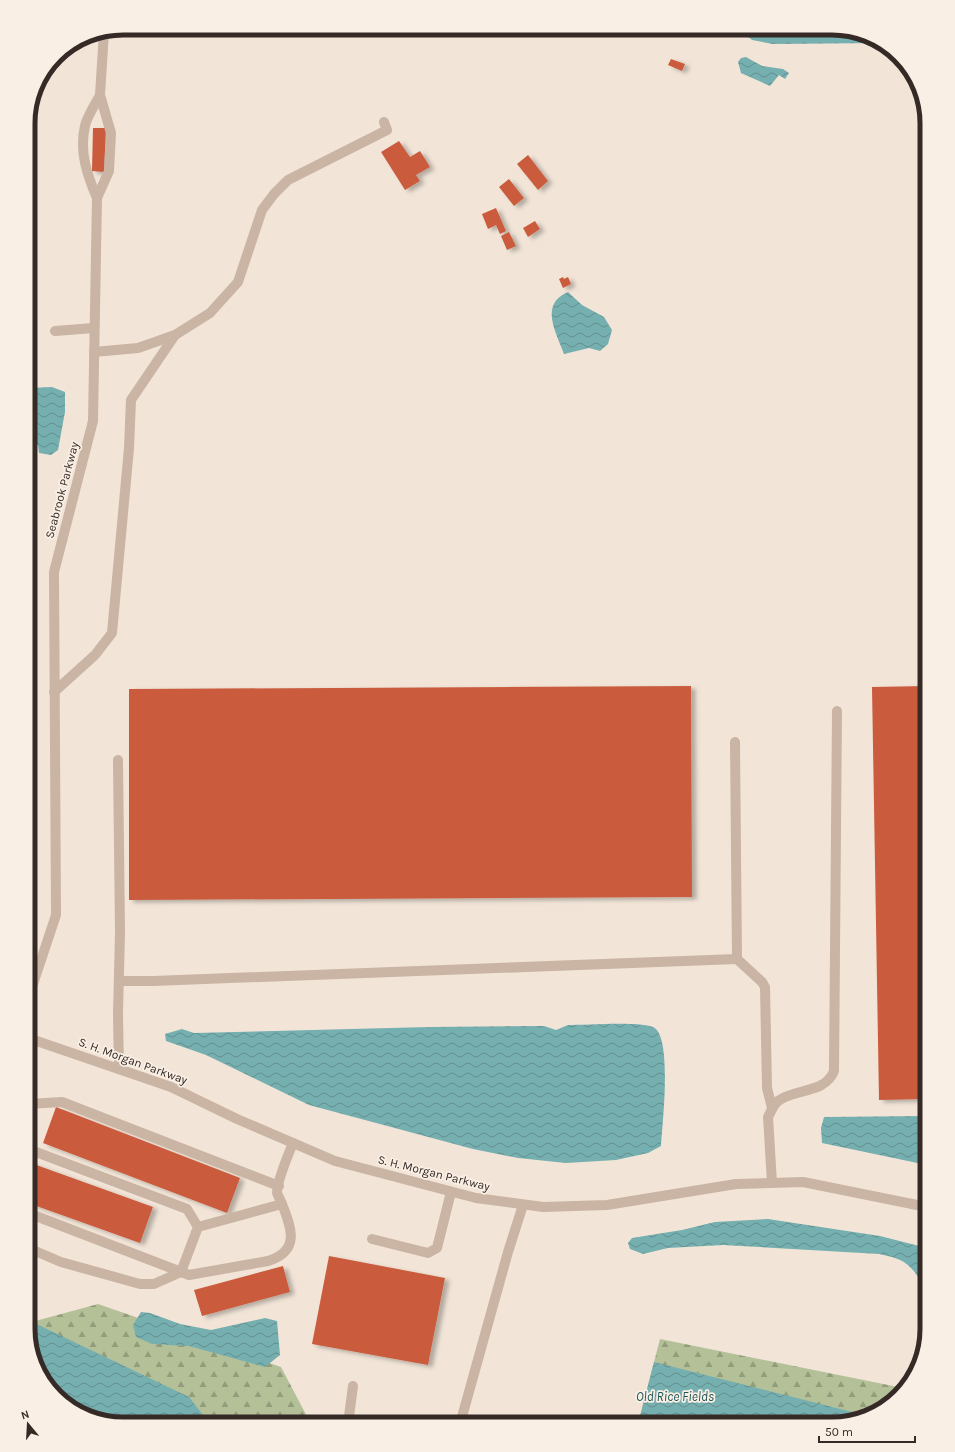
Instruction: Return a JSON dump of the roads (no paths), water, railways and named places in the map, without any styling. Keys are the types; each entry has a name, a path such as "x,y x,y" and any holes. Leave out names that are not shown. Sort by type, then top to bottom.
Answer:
{"street":[{"name":"Seabrook Parkway","path":"35,978 56,915 54,572 93,421 97,198 109,171 111,133 100,95 104,38"},
{"name":"Seabrook Parkway","path":"97,198 86,170 83,146 85,125 100,95"},
{"path":"94,352 138,348 175,335 210,313 238,282 262,210 274,194 288,180 387,130 384,122"},
{"path":"56,331 94,328"},
{"path":"54,692 95,655 112,633 129,448 131,400 175,335"},
{"path":"772,1183 768,1118 772,1108 778,1101 824,1084 832,1078 834,1071 837,711"},
{"path":"735,742 737,958 762,982 765,987 767,1088 772,1108"},
{"path":"118,760 120,932 119,1069"},
{"path":"119,981 153,981 737,958"},
{"name":"S. H. Morgan Parkway","path":"35,1040 172,1087 237,1119 335,1161 476,1198 543,1207 607,1205 736,1184 803,1182 920,1206"},
{"path":"35,1104 62,1102 279,1186"},
{"path":"35,1216 189,1275 280,1257 289,1248 291,1231 277,1193 293,1143"},
{"path":"35,1152 187,1209 198,1227"},
{"path":"372,1239 428,1253 434,1251 437,1248 451,1192"},
{"path":"198,1227 282,1204"},
{"path":"462,1417 508,1252 523,1205"},
{"path":"35,1251 61,1262 140,1284 154,1284 181,1272 198,1227"},
{"path":"349,1417 353,1386"}],"water":[{"path":"837,35 854,38 867,43 773,44 752,40 747,36"},
{"path":"746,57 762,66 783,69 789,73 785,79 779,75 770,86 741,73 738,62 741,58"},
{"path":"568,292 582,305 604,317 612,330 608,344 600,351 589,348 564,354 554,328 552,311 554,304 559,297"},
{"path":"52,387 65,392 65,412 58,450 51,455 39,453 38,445 35,444 35,388"},
{"path":"636,1024 653,1027 659,1034 663,1046 665,1063 661,1146 648,1153 616,1160 566,1163 518,1158 473,1149 309,1105 206,1055 166,1041 165,1034 182,1029 194,1033 429,1027 544,1026 556,1030 568,1025"},
{"path":"920,1116 920,1164 822,1143 821,1128 824,1117"},
{"path":"768,1219 880,1236 920,1246 920,1278 904,1262 896,1258 879,1254 723,1245 668,1248 643,1254 630,1249 628,1243 632,1238 682,1230 715,1222"},
{"path":"141,1312 150,1313 180,1324 211,1330 265,1318 277,1321 280,1355 265,1367 189,1346 152,1344 136,1337 133,1325"},
{"path":"35,1323 189,1397 205,1417 118,1417 101,1414 79,1405 61,1391 47,1373 38,1351"},
{"name":"Old Rice Fields","path":"654,1362 856,1413 832,1417 640,1417"}]}
